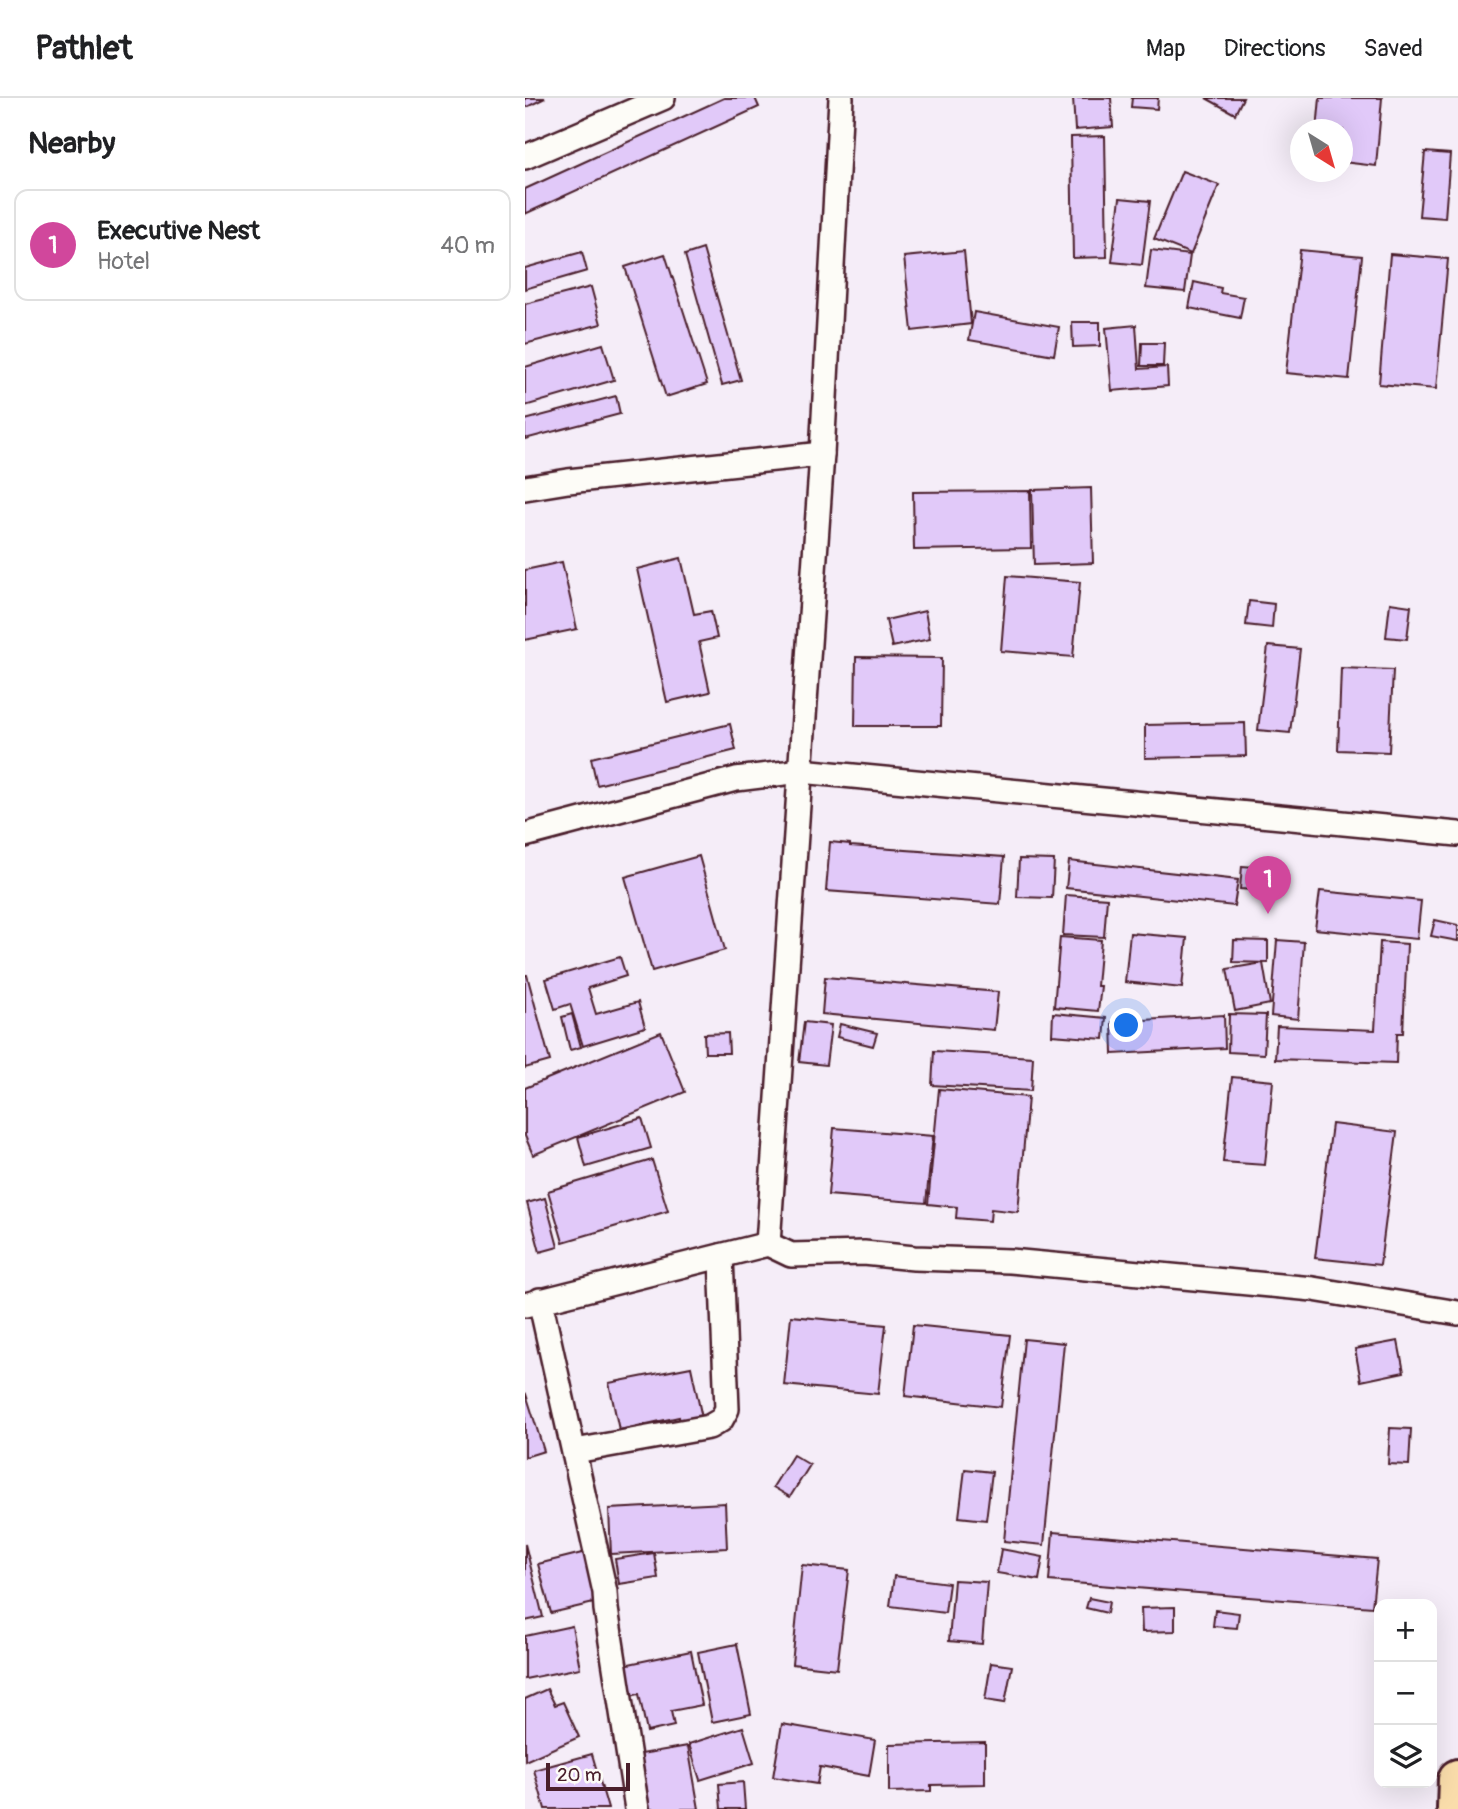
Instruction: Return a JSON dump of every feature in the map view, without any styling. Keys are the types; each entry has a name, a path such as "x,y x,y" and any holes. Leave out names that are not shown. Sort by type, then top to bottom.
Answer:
{"highway":[{"path":"1457,1809 1458,1779"}],"street":[{"path":"525,157 663,98"},
{"path":"768,1244 822,454 841,98"},
{"path":"525,488 822,454"},
{"path":"525,835 736,779 801,771 1458,834"},
{"path":"637,1809 605,1592 575,1451 533,1303 768,1244 791,1255 864,1253 915,1258 1010,1261 1313,1289 1458,1313"},
{"path":"575,1451 709,1427 721,1420 727,1409 721,1256"}],"building":[{"path":"525,98 545,98 525,108"},
{"path":"724,98 755,98 759,107 525,214 525,189"},
{"path":"1073,98 1111,98 1113,127 1075,130"},
{"path":"1132,98 1158,98 1157,109 1131,107"},
{"path":"1206,98 1243,98 1235,114"},
{"path":"1320,98 1382,98 1376,166 1353,163 1353,119 1318,119"},
{"path":"1105,136 1107,257 1073,258 1071,137"},
{"path":"1425,152 1450,154 1445,218 1419,216"},
{"path":"1182,171 1219,185 1191,254 1154,239"},
{"path":"1120,198 1150,201 1142,265 1112,262"},
{"path":"703,249 741,380 722,385 685,255"},
{"path":"1151,250 1190,255 1185,292 1146,288"},
{"path":"1300,250 1362,256 1349,379 1286,373"},
{"path":"964,251 971,324 912,331 904,257"},
{"path":"582,252 587,271 525,289 525,268"},
{"path":"665,254 707,384 666,397 625,267"},
{"path":"1390,254 1448,259 1436,389 1379,384"},
{"path":"1194,282 1221,288 1220,293 1244,297 1240,318 1189,308"},
{"path":"591,287 601,324 525,344 525,304"},
{"path":"974,312 1059,327 1054,355 969,340"},
{"path":"1072,322 1100,322 1100,346 1073,347"},
{"path":"1136,325 1139,369 1167,367 1168,386 1112,391 1106,328"},
{"path":"1142,343 1164,343 1163,366 1141,366"},
{"path":"603,344 614,380 525,406 525,367"},
{"path":"616,396 620,414 525,439 525,420"},
{"path":"1091,488 1093,563 1034,565 1032,490"},
{"path":"1030,491 1031,548 914,550 913,492"},
{"path":"681,558 694,614 711,611 717,638 699,642 710,692 667,702 637,569"},
{"path":"562,562 577,629 525,640 525,570"},
{"path":"1007,576 1080,582 1073,657 1001,651"},
{"path":"1249,601 1274,604 1272,628 1246,625"},
{"path":"1390,603 1411,606 1407,639 1386,637"},
{"path":"925,611 930,639 892,647 886,620"},
{"path":"1268,646 1300,649 1290,733 1258,730"},
{"path":"856,657 942,658 941,726 855,726"},
{"path":"1341,668 1393,670 1389,752 1338,750"},
{"path":"1245,723 1246,756 1145,758 1145,725"},
{"path":"730,724 736,750 597,785 591,758"},
{"path":"830,842 850,846 1004,857 1000,904 826,891"},
{"path":"699,856 725,950 652,971 625,877"},
{"path":"1019,859 1054,860 1052,898 1017,897"},
{"path":"1069,861 1238,880 1234,906 1066,888"},
{"path":"1242,866 1281,869 1279,892 1240,889"},
{"path":"1320,891 1421,901 1417,939 1315,929"},
{"path":"1066,895 1107,898 1104,937 1063,935"},
{"path":"1435,920 1458,925 1458,941 1431,936"},
{"path":"1130,933 1187,938 1182,988 1125,982"},
{"path":"1060,937 1101,940 1098,1011 1054,1007"},
{"path":"1234,940 1268,941 1268,963 1233,962"},
{"path":"1277,940 1304,942 1298,1019 1271,1016"},
{"path":"1380,942 1407,944 1403,1033 1397,1033 1396,1063 1275,1059 1277,1026 1375,1030"},
{"path":"620,957 626,976 588,988 596,1014 638,1002 645,1027 583,1046 570,1004 555,1009 546,979"},
{"path":"1263,963 1270,1004 1235,1011 1227,969"},
{"path":"525,975 550,1061 525,1068"},
{"path":"825,977 998,992 994,1030 822,1014"},
{"path":"1053,1013 1106,1018 1104,1039 1052,1035"},
{"path":"572,1014 581,1047 570,1050 562,1017"},
{"path":"1229,1014 1266,1015 1264,1054 1228,1052"},
{"path":"1224,1015 1225,1048 1113,1054 1112,1022"},
{"path":"804,1022 831,1025 826,1065 799,1062"},
{"path":"840,1024 877,1033 873,1046 837,1037"},
{"path":"661,1032 685,1092 533,1155 525,1136 525,1088"},
{"path":"728,1033 729,1053 705,1053 704,1034"},
{"path":"934,1051 1033,1057 1031,1091 932,1085"},
{"path":"1232,1077 1273,1081 1265,1165 1223,1162"},
{"path":"939,1089 1028,1097 1018,1212 991,1209 990,1221 956,1218 957,1207 928,1204"},
{"path":"642,1118 651,1148 586,1167 578,1137"},
{"path":"1332,1124 1397,1132 1380,1265 1315,1258"},
{"path":"834,1128 933,1136 926,1203 828,1195"},
{"path":"652,1160 668,1211 563,1242 548,1191"},
{"path":"545,1198 558,1247 540,1252 527,1203"},
{"path":"791,1316 886,1325 878,1394 784,1385"},
{"path":"913,1325 1010,1335 1001,1407 905,1396"},
{"path":"1024,1339 1064,1343 1044,1545 1004,1541"},
{"path":"1398,1341 1404,1372 1361,1381 1355,1349"},
{"path":"691,1367 702,1418 680,1422 679,1417 619,1430 609,1383"},
{"path":"525,1395 544,1451 525,1457"},
{"path":"1390,1428 1411,1429 1409,1465 1388,1464"},
{"path":"793,1455 810,1465 790,1497 773,1487"},
{"path":"965,1469 992,1472 986,1520 959,1517"},
{"path":"725,1503 727,1548 611,1554 609,1509"},
{"path":"1053,1532 1377,1559 1372,1607 1049,1581"},
{"path":"525,1544 543,1617 525,1621"},
{"path":"1001,1549 1043,1557 1039,1580 997,1573"},
{"path":"586,1552 598,1602 551,1613 538,1564"},
{"path":"654,1553 658,1578 619,1584 615,1559"},
{"path":"802,1565 849,1570 837,1669 792,1664"},
{"path":"894,1576 949,1583 945,1613 890,1606"},
{"path":"954,1580 987,1582 982,1644 949,1641"},
{"path":"1089,1598 1109,1602 1107,1613 1086,1608"},
{"path":"1175,1607 1175,1631 1142,1632 1141,1608"},
{"path":"1215,1610 1239,1613 1237,1628 1213,1626"},
{"path":"572,1626 580,1668 525,1679 525,1636"},
{"path":"737,1644 751,1714 712,1722 698,1652"},
{"path":"691,1651 702,1705 671,1711 674,1726 647,1732 639,1694 630,1696 624,1665"},
{"path":"991,1663 1012,1666 1005,1703 985,1700"},
{"path":"547,1689 555,1705 563,1702 579,1737 525,1761 525,1699"},
{"path":"782,1724 875,1740 869,1776 820,1767 817,1784 773,1777"},
{"path":"743,1727 754,1763 700,1780 689,1744"},
{"path":"985,1742 985,1784 931,1785 931,1791 889,1792 889,1744"},
{"path":"688,1746 699,1809 650,1809 641,1754"},
{"path":"592,1754 608,1809 545,1809 534,1770"},
{"path":"743,1782 745,1809 721,1809 719,1784"}],"place":[{"name":"Executive Nest","path":"1268,914"}]}
